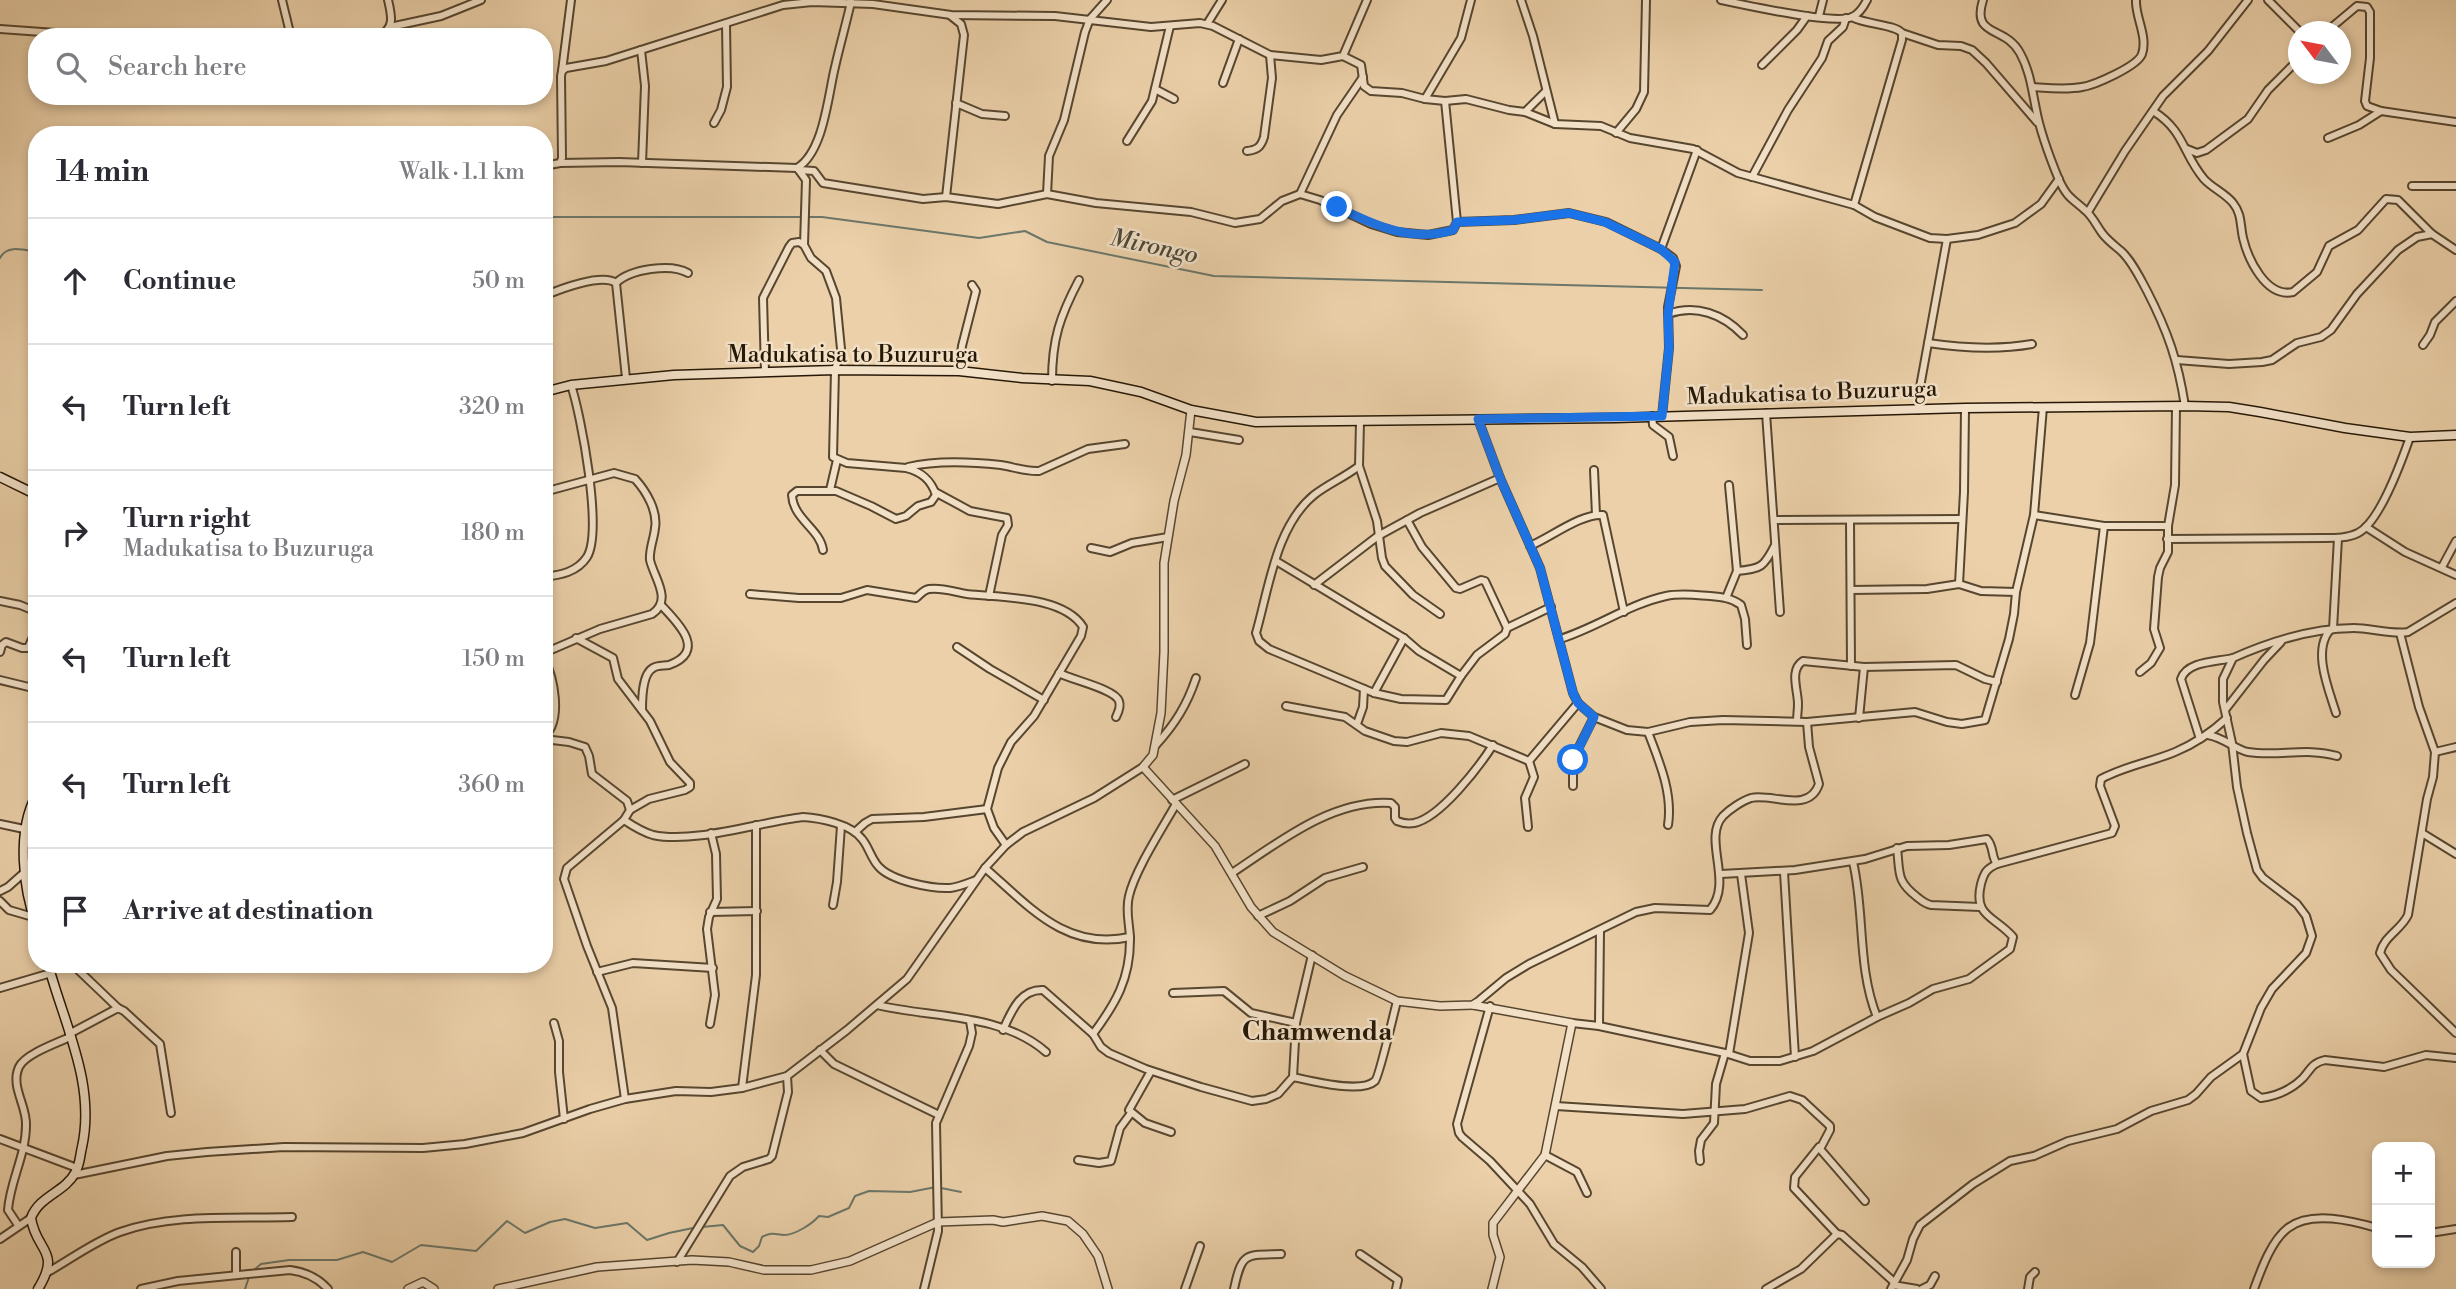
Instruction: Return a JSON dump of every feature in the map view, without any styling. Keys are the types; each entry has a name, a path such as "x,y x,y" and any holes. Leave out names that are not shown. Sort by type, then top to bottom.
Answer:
{"main road":[{"name":"Madukatisa to Buzuruga","path":"553,390 626,378 835,370 959,371 1090,381 1116,386 1191,410 1256,422 2181,406 2260,411 2344,428 2410,437 2456,435"},
{"path":"0,477 28,491"},
{"path":"28,812 23,829 28,884"},
{"path":"38,1289 48,1272 47,1253 31,1218 42,1201 76,1172 86,1124 86,1099 81,1072 51,973"}],"street":[{"path":"282,0 289,28"},
{"path":"388,0 392,20 390,27 441,16 481,0"},
{"path":"560,163 563,153 562,71 571,0"},
{"path":"1047,194 1049,156 1064,120 1090,19 1107,0"},
{"path":"1207,24 1222,0"},
{"path":"1343,56 1367,0"},
{"path":"1425,99 1461,38 1471,0"},
{"path":"1521,0 1555,124"},
{"path":"1616,133 1636,109 1644,92 1646,0"},
{"path":"1721,0 1807,16 1849,17 1872,25 1897,27 1902,33 1938,45 1961,46 1972,50 2039,125"},
{"path":"1819,16 1823,0"},
{"path":"1752,177 1788,110 1822,58 1828,41 1867,0"},
{"path":"1983,0 1980,22 1984,27 2013,42 2025,64 2033,87 2039,125 2059,179 2073,202 2088,212 2105,237 2122,252 2138,274 2169,335 2177,360 2181,406 2175,485 2168,526 2168,552 2158,577 2154,629 2160,648 2151,663 2140,672"},
{"path":"2033,87 2080,88 2137,62 2143,51 2143,37 2136,0"},
{"path":"2088,212 2163,96 2208,51 2248,0"},
{"path":"2268,0 2289,21"},
{"path":"562,71 606,61 726,24 781,2 893,2 951,15 1055,16 1129,25 1207,24 1270,55 1321,60 1343,56 1361,65 1364,86 1371,91 1402,93 1445,101 1466,99 1525,112 1555,124 1594,125 1630,138 1697,150 1738,173 1854,205 1907,231 1930,238 1978,235 2015,223 2041,204 2059,179"},
{"path":"798,169 806,160 826,115 834,68 851,2"},
{"path":"2339,21 2357,6 2365,5 2369,9 2370,58 2365,101 2372,109 2456,123"},
{"path":"946,197 964,35 961,24 951,15"},
{"path":"1762,65 1797,30 1807,16"},
{"path":"713,123 721,110 727,87 724,64 726,24"},
{"path":"1127,141 1148,109 1170,26"},
{"path":"0,29 28,31"},
{"path":"1854,205 1902,33"},
{"path":"1223,83 1239,39"},
{"path":"642,50 645,86 642,163"},
{"path":"1247,150 1256,150 1264,137 1272,78 1270,55"},
{"path":"2187,149 2197,153 2206,150 2248,119 2269,90 2288,70"},
{"path":"1300,194 1337,115 1363,76"},
{"path":"1155,89 1174,99"},
{"path":"1525,112 1546,91"},
{"path":"553,164 642,163 798,169 814,171 823,183 923,199 946,197 1004,204 1047,194 1096,203 1191,212 1242,223 1260,219 1282,201 1300,194 1320,200 1371,224 1397,232 1428,235 1453,230 1457,222 1445,101"},
{"path":"956,103 982,114 1005,116"},
{"path":"2153,111 2172,125 2203,177 2233,203 2242,220 2243,240 2248,252 2264,280 2278,291 2288,294 2309,281 2317,272 2329,246 2358,230 2386,199 2398,201 2432,234 2456,250"},
{"path":"2328,138 2359,125 2381,111"},
{"path":"1661,249 1697,150"},
{"path":"798,169 806,180 804,245 811,258 830,277 836,298 841,349 835,370 832,453 837,460 906,468 930,463 989,464 1031,472 1088,449 1125,444"},
{"path":"2412,186 2456,186"},
{"path":"1457,222 1514,220 1569,213 1605,222 1661,249 1673,258 1676,266 1668,314 1669,348 1653,425 1669,437 1673,456"},
{"path":"2177,360 2230,364 2262,362 2272,360 2297,343 2321,337 2331,330 2357,294 2398,250 2417,237 2432,234"},
{"path":"1918,410 1947,239"},
{"path":"765,372 764,294 792,243 799,242 804,245"},
{"path":"616,283 629,275 658,268 677,269 688,273"},
{"path":"553,293 597,280 606,279 616,283"},
{"path":"1052,380 1056,335 1066,303 1079,280"},
{"path":"616,283 626,378"},
{"path":"959,371 975,291 972,285"},
{"path":"2423,345 2435,322 2456,301"},
{"path":"1668,314 1687,309 1710,313 1724,318 1743,335"},
{"path":"1928,343 1986,348 2032,344"},
{"path":"553,576 563,575 579,566 593,543 594,520 579,411 571,385"},
{"path":"1478,419 1500,478 1543,576 1569,682 1578,703 1594,717 1627,730 1648,732 1690,722 1723,719 1807,722 1915,712 1947,722 1980,722 1988,714 1997,682 2034,514 2043,407"},
{"path":"1959,584 1965,408"},
{"path":"0,1139 76,1172 207,1152 285,1147 443,1147 523,1133 625,1100 676,1091 711,1092 741,1088 787,1076 848,1030 916,968 985,867 1006,845 1023,832 1094,798 1143,767 1153,755 1161,713 1164,563 1190,432 1191,410"},
{"path":"1766,413 1780,612"},
{"path":"1360,422 1359,466 1369,492 1385,566 1413,595 1440,614"},
{"path":"1190,432 1239,440"},
{"path":"2167,538 2338,538 2353,535 2366,527 2388,490 2410,437"},
{"path":"830,490 837,460"},
{"path":"1359,466 1314,495 1293,516 1276,561 1256,633 1259,641 1269,649 1374,693 1401,699 1446,700 1477,655 1505,634 1507,628 1485,581 1481,580 1460,589 1456,587 1422,547 1407,520"},
{"path":"823,550 818,538 803,523 792,497 797,491 830,490 901,519 918,506 935,498 926,476 906,468"},
{"path":"1594,470 1596,515"},
{"path":"553,490 620,473 635,479 645,492 656,519 650,555 663,597 661,605 652,614 576,638 553,650"},
{"path":"1314,584 1378,536 1500,478"},
{"path":"1726,598 1737,570 1729,485"},
{"path":"934,491 970,511 1007,517 1008,525 1002,535 989,596"},
{"path":"1530,546 1602,514 1605,517 1624,612"},
{"path":"2034,514 2104,526 2168,526"},
{"path":"1774,520 1962,519"},
{"path":"1850,520 1851,666"},
{"path":"2076,695 2090,643 2104,526"},
{"path":"2366,527 2405,552 2456,575"},
{"path":"1091,548 1110,552 1132,543 1168,537"},
{"path":"2336,713 2325,678 2323,640 2331,630 2338,538"},
{"path":"2442,567 2456,541"},
{"path":"1737,570 1760,568 1768,560 1775,545"},
{"path":"1276,561 1404,638 1419,651 1461,676"},
{"path":"1851,590 1927,589 1959,584 1981,591 2016,592"},
{"path":"750,594 841,598 867,590 916,598 926,590 944,589 1045,603 1080,622 1083,627 1081,636 1034,716 1004,753 991,790 987,809 994,828 1006,845"},
{"path":"1560,639 1660,598 1678,595 1736,601 1743,610 1747,645"},
{"path":"0,601 28,608"},
{"path":"2203,737 2180,679 2191,667 2331,630 2370,628 2408,632 2456,603"},
{"path":"643,712 644,687 650,670 669,665 687,652 688,645 680,626 661,605"},
{"path":"1507,628 1551,607"},
{"path":"2400,633 2419,707 2435,752 2433,777 2408,915 2405,922 2386,939 2381,953 2391,970 2456,1033"},
{"path":"576,638 613,658 616,674 650,721 670,762 690,785 685,790 649,799 630,810 624,820 565,872 564,879 612,1008 625,1100"},
{"path":"1374,693 1404,638"},
{"path":"2225,710 2264,660 2283,641"},
{"path":"0,652 6,642 28,648"},
{"path":"957,647 1044,700"},
{"path":"1893,1286 1907,1261 1920,1225 1973,1184 2010,1161 2034,1156 2068,1141 2117,1129 2151,1111 2188,1100 2211,1077 2243,1054 2267,997 2278,981 2306,953 2312,936 2311,926 2297,904 2267,882 2257,870 2236,787 2223,679 2233,658"},
{"path":"1797,722 1796,681 1799,664 1808,661 1864,667 1956,665 1997,682"},
{"path":"1859,718 1864,667"},
{"path":"1059,673 1093,684 1116,697 1119,701 1116,717"},
{"path":"1156,745 1182,712 1196,678"},
{"path":"0,680 28,687"},
{"path":"1357,724 1363,707 1364,689"},
{"path":"553,695 553,724"},
{"path":"1529,761 1578,703"},
{"path":"1286,706 1345,717 1365,731 1394,741 1407,742 1441,733 1469,736 1529,761 1534,777 1525,799 1528,827"},
{"path":"1573,786 1573,760 1594,717"},
{"path":"1980,907 1979,894 1987,868 2112,833 2115,826 2100,786 2101,779 2120,770 2177,752 2203,737 2227,718"},
{"path":"1475,1004 1506,978 1529,964 1600,931 1627,915 1644,909 1710,910 1720,888 1716,836 1723,816 1748,799 1799,800 1815,792 1819,783 1809,747 1807,722"},
{"path":"1648,732 1661,763 1670,813 1668,825"},
{"path":"2203,737 2218,737 2247,752 2314,751 2337,756"},
{"path":"553,739 586,747 592,774 627,801 630,810"},
{"path":"1232,873 1307,825 1337,811 1364,804 1391,803 1395,807 1397,821 1414,823 1446,802 1493,745"},
{"path":"2435,752 2456,747"},
{"path":"1093,1034 1123,988 1128,970 1129,893 1174,802 1245,764"},
{"path":"1143,767 1215,846 1258,916 1273,932 1345,976 1398,1001 1440,1006 1490,1006 1599,1026 1760,1062 1795,1057 1813,1051 1941,985 1969,979 2010,949 2012,937 1980,907 1925,904 1908,892 1901,878 1897,848"},
{"path":"855,832 872,819 924,817 987,809"},
{"path":"624,820 637,829 654,835 711,833 803,817 855,832 879,867 905,880 940,888 959,886 978,879"},
{"path":"0,824 23,829"},
{"path":"741,1088 756,975 755,825"},
{"path":"833,905 841,826"},
{"path":"710,1024 715,995 707,929 710,912 717,900 716,854 711,833"},
{"path":"2422,833 2456,854"},
{"path":"1721,874 1784,872 1853,862 1897,848 1949,845 1987,839 1997,864"},
{"path":"1853,862 1860,894 1863,967 1877,1017"},
{"path":"985,867 1020,901 1058,929 1069,934 1103,940 1130,937"},
{"path":"1258,916 1290,901 1325,878 1363,867"},
{"path":"0,891 26,871"},
{"path":"1784,872 1795,1057"},
{"path":"1700,1161 1699,1145 1714,1123 1716,1084 1727,1053 1749,933 1741,874"},
{"path":"0,901 9,910 28,916"},
{"path":"710,912 757,911"},
{"path":"1599,1026 1600,931"},
{"path":"1003,1030 1023,996 1038,989 1042,990 1093,1034 1109,1052 1151,1071 1200,1087 1252,1101 1266,1099 1278,1094 1293,1077 1296,1023 1312,956"},
{"path":"597,972 633,963 713,968"},
{"path":"0,988 39,973"},
{"path":"81,973 118,1009 160,1044 171,1113"},
{"path":"1173,993 1224,991 1251,1013 1296,1023"},
{"path":"1293,1077 1344,1086 1366,1086 1374,1082 1379,1075 1387,1035 1398,1001"},
{"path":"877,1004 970,1021 1003,1030 1029,1040 1046,1052"},
{"path":"1490,1006 1457,1129 1518,1191 1541,1221 1554,1244 1582,1267 1601,1289"},
{"path":"18,1225 8,1210 26,1125 17,1086 18,1069 24,1060 32,1055 118,1009"},
{"path":"931,1289 924,1286 935,1249 936,1133 939,1115 969,1046 972,1032 970,1021"},
{"path":"554,1023 559,1041 564,1119"},
{"path":"1492,1289 1500,1257 1492,1226 1545,1155 1572,1023"},
{"path":"820,1050 834,1064 939,1115"},
{"path":"2243,1054 2251,1091 2261,1098 2285,1091 2303,1078 2316,1062 2325,1060 2384,1067 2426,1055 2456,1058"},
{"path":"1078,1160 1099,1163 1111,1161 1120,1128 1151,1071"},
{"path":"677,1262 730,1176 737,1170 772,1156 788,1092 787,1076"},
{"path":"1556,1106 1667,1113 1752,1107 1783,1096 1798,1098 1830,1126 1830,1130 1795,1177 1794,1188 1837,1234 1842,1235 1893,1286 1917,1289"},
{"path":"1130,1114 1145,1123 1171,1132"},
{"path":"1819,1147 1865,1201"},
{"path":"1545,1155 1577,1172 1587,1193"},
{"path":"498,1289 590,1268 704,1260 779,1271 820,1268 850,1261 937,1223 984,1220 1003,1222 1042,1216 1062,1219 1083,1234 1098,1256 1108,1289"},
{"path":"48,1272 110,1237 153,1223 292,1217"},
{"path":"0,1239 31,1218"},
{"path":"2254,1289 2273,1249 2291,1225 2331,1218 2372,1227"},
{"path":"2435,1232 2456,1229"},
{"path":"1766,1289 1801,1269 1837,1234"},
{"path":"1185,1289 1200,1246"},
{"path":"236,1252 236,1275"},
{"path":"1234,1289 1244,1258 1251,1255 1281,1254"},
{"path":"1360,1254 1398,1280 1396,1289"},
{"path":"141,1289 178,1281 299,1271 317,1279 328,1289"},
{"path":"2028,1289 2035,1272"},
{"path":"1922,1289 1930,1285 1935,1276"},
{"path":"408,1289 423,1282 434,1289"}],"waterway":[{"name":"Mirongo","path":"553,217 822,217 979,238 1025,231 1047,242 1214,276 1762,290"},
{"name":"Mirongo","path":"0,258 11,249 28,250"},
{"path":"702,1227 723,1225 740,1246 753,1252 762,1237 771,1234 788,1235 798,1231 819,1216 828,1217 849,1208 855,1196 869,1191 910,1192 936,1187"},
{"path":"941,1188 961,1192"},
{"path":"254,1270 261,1264 289,1260 337,1260 363,1252 392,1262 421,1245 476,1251 507,1221 525,1233 550,1222 565,1219 595,1228 627,1223 647,1240 693,1228"},
{"path":"245,1289 249,1277"}],"district":[{"name":"Chamwenda","path":"1317,1032"}],"route":[{"path":"1337,207 1383,228 1428,235 1453,230 1457,222 1514,220 1569,213 1605,222 1661,249 1675,262 1667,323 1669,348 1662,416 1478,419 1500,478 1543,576 1573,693 1578,703 1594,717 1573,760"}]}
